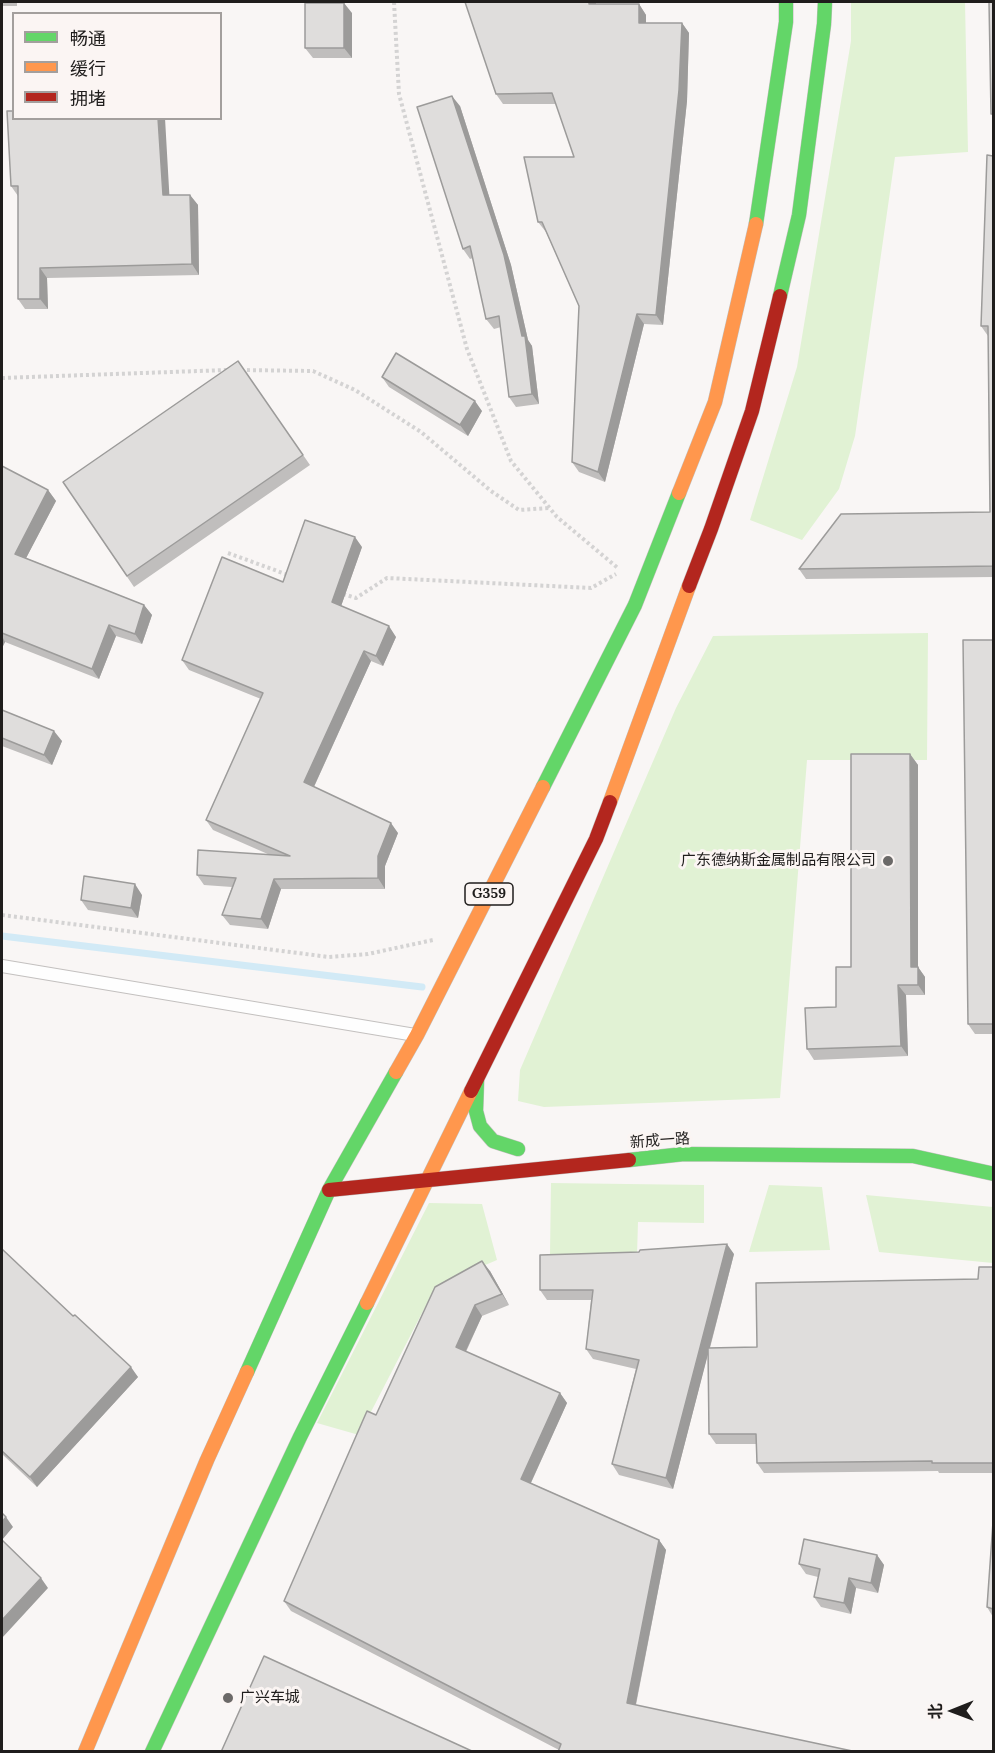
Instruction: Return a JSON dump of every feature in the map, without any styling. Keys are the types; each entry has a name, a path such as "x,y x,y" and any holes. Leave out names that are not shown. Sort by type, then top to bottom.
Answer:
{"main road":[{"name":"G359","path":"86,1752 207,1460 329,1190 417,1035 634,605 715,402 758,213 786,22 786,2"},
{"path":"152,1752 304,1430 428,1180 445,1156 477,1081 596,839 711,529 752,411 799,215 825,2"},
{"path":"477,1081 476,1111 480,1126 493,1141 524,1148 484,1152"},
{"name":"新成一路","path":"329,1190 684,1154 913,1156 993,1174"},
{"path":"418,1159 445,1156"},
{"path":"342,1168 363,1166"}],"lane":[{"path":"2,966 417,1035"}],"path":[{"path":"337,591 356,598 387,578 591,588 622,571 557,517 511,461 467,349 399,94 394,2"},
{"path":"2,378 216,370 313,371 355,390 421,432 491,491 519,510 550,508"},
{"path":"228,554 298,578"},
{"path":"2,915 329,957 368,954 436,939"}],"green space":[{"path":"851,2 965,2 968,152 895,157 855,436 839,489 802,540 750,520 797,367 851,41"},
{"path":"928,633 927,760 807,760 780,1098 544,1107 518,1101 520,1070 676,708 713,636"},
{"path":"551,1183 704,1185 704,1223 638,1222 637,1255 550,1254"},
{"path":"769,1185 822,1187 830,1250 749,1252"},
{"path":"866,1195 993,1207 993,1263 879,1252"},
{"path":"429,1203 482,1204 497,1260 436,1286 359,1435 317,1423"}],"building":[{"path":"465,2 639,4 639,23 682,23 679,90 656,315 637,314 598,472 572,462 579,306 542,222 538,222 524,157 574,157 552,93 496,94"},
{"path":"989,2 993,2 993,114 991,114"},
{"path":"305,3 344,3 344,48 305,48"},
{"path":"452,96 504,255 522,336 525,336 532,394 509,397 499,316 486,319 470,246 463,249 417,107"},
{"path":"7,111 12,111 12,120 158,120 163,195 190,195 192,264 40,268 40,299 18,299 18,186 11,186"},
{"path":"987,155 993,156 993,566 799,569 841,514 990,512 988,326 981,326"},
{"path":"396,353 475,401 460,425 382,377"},
{"path":"238,361 303,455 127,576 63,482"},
{"path":"2,466 48,490 15,554 144,605 135,634 109,625 92,669 2,633"},
{"path":"305,520 355,537 332,602 389,626 376,656 364,651 304,782 391,823 378,856 378,878 274,879 261,919 222,915 236,878 197,875 198,850 290,856 206,820 263,693 182,660 222,557 283,582"},
{"path":"963,640 993,640 993,1024 968,1024"},
{"path":"2,710 54,731 44,755 2,738"},
{"path":"851,754 910,754 911,967 918,967 918,985 898,985 901,1046 807,1049 805,1008 836,1007 836,967 851,967"},
{"path":"84,876 135,884 131,908 81,900"},
{"path":"727,1244 666,1478 612,1464 639,1360 586,1349 593,1290 540,1290 540,1255 639,1252 640,1250"},
{"path":"2,1249 131,1367 30,1477 2,1451"},
{"path":"482,1261 502,1294 475,1305 456,1347 560,1393 521,1479 659,1540 627,1703 857,1752 558,1752 561,1744 284,1601 367,1411 376,1415 435,1287"},
{"path":"979,1267 993,1267 993,1463 932,1463 932,1461 757,1463 756,1434 709,1434 708,1348 757,1347 756,1283 978,1279"},
{"path":"993,1522 993,1609 987,1607"},
{"path":"804,1539 877,1555 871,1583 849,1578 844,1603 814,1597 820,1569 799,1564"},
{"path":"2,1540 41,1578 2,1620"},
{"path":"264,1656 474,1752 221,1752"}],"waterway":[{"path":"2,936 422,987"}],"traffic: fast":[{"path":"756,224 786,22 786,2"},
{"path":"780,296 799,215 825,2"},
{"path":"543,787 635,605 679,493"},
{"path":"247,1372 329,1190 396,1072"},
{"path":"477,1081 476,1111 480,1126 493,1141 518,1149"},
{"path":"629,1160 684,1154 913,1156 994,1174"},
{"path":"152,1752 300,1437 367,1303"}],"traffic: slow":[{"path":"679,493 715,402 756,224"},
{"path":"610,802 689,586"},
{"path":"396,1072 543,787"},
{"path":"367,1303 471,1091"},
{"path":"85,1752 207,1460 247,1372"}],"traffic: jam":[{"path":"689,586 752,411 780,296"},
{"path":"471,1091 596,839 610,802"},
{"path":"329,1190 629,1160"}],"place":[{"name":"广东德纳斯金属制品有限公司","path":"888,861"},
{"name":"广兴车城","path":"228,1698"}]}
